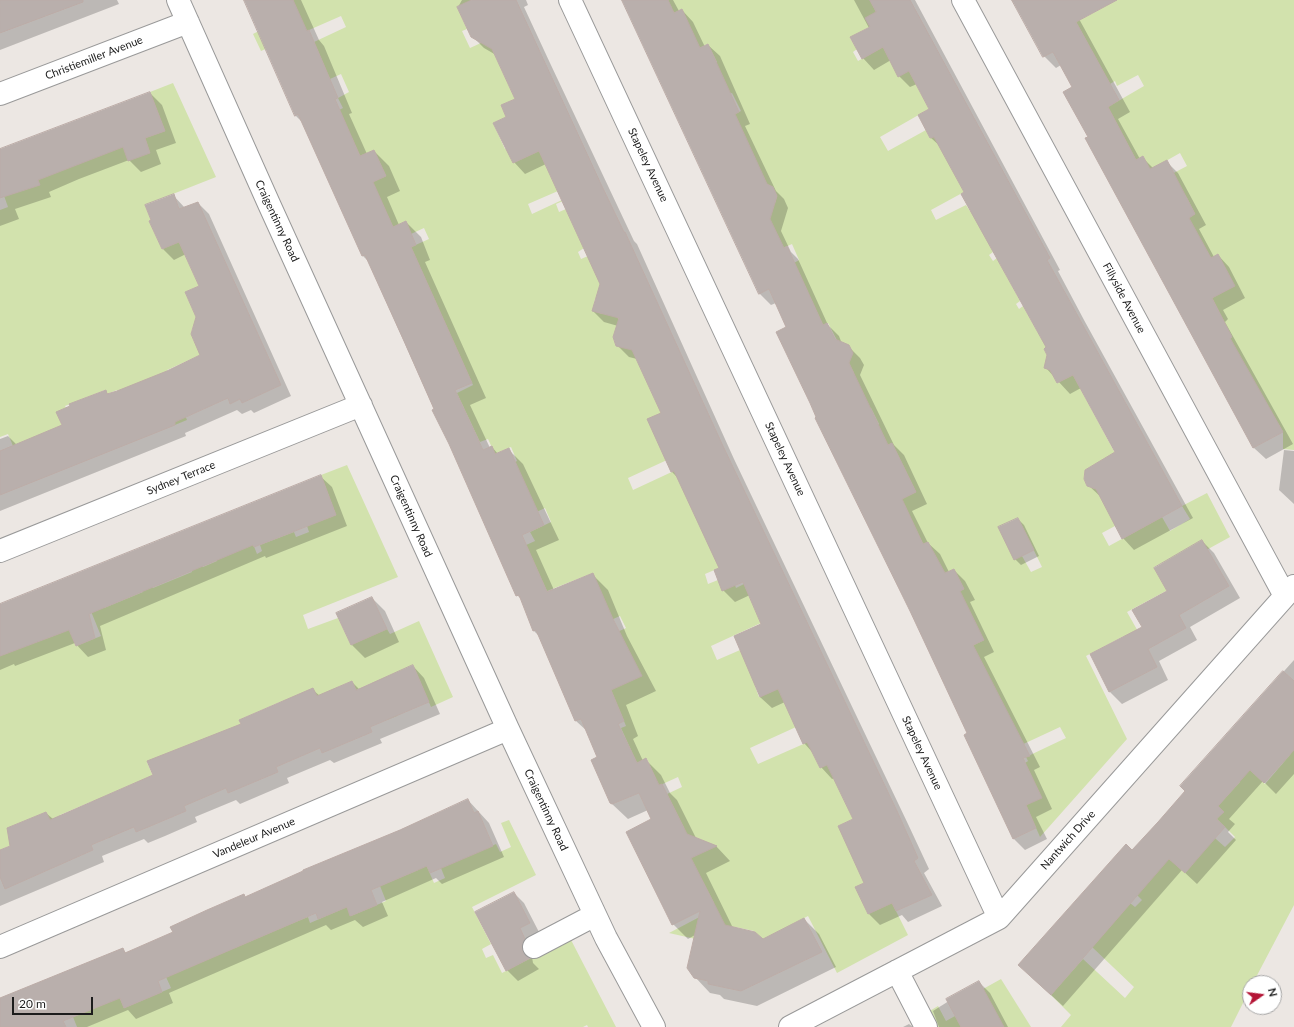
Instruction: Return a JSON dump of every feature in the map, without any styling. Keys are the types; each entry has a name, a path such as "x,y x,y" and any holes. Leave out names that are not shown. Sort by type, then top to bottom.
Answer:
{"street":[{"name":"Craigentinny Road","path":"178,0 265,197 508,729 606,938 654,1027"},
{"name":"Stapeley Avenue","path":"570,0 999,918"},
{"name":"Fillyside Avenue","path":"963,0 1290,591"},
{"name":"Christiemiller Avenue","path":"0,94 188,22"},
{"name":"Sydney Terrace","path":"0,551 361,406"},
{"name":"Nantwich Drive","path":"790,1027 999,918 1290,591"},
{"name":"Vandeleur Avenue","path":"0,947 508,729"},
{"path":"534,947 595,915"},
{"path":"897,971 926,1027"}],"green space":[{"path":"293,0 472,0 457,7 467,29 462,31 470,48 507,31 493,51 515,99 501,105 506,117 493,123 505,149 532,136 509,153 513,163 539,151 558,191 528,204 532,214 562,200 563,201 556,204 559,212 566,209 584,248 578,252 581,259 588,256 626,285 595,299 594,305 597,312 602,314 614,308 622,329 615,332 613,337 616,346 630,344 680,454 628,478 633,490 676,470 726,565 705,574 708,584 718,580 735,585 736,588 744,584 761,623 711,646 717,660 768,638 784,673 755,686 759,697 782,687 807,722 750,748 758,764 808,742 820,768 834,761 835,780 853,819 838,826 880,875 856,887 868,914 892,903 908,935 837,973 808,916 778,932 775,952 754,931 735,927 731,947 669,933 709,912 714,903 701,878 677,890 667,870 705,847 702,840 697,838 677,847 671,835 684,828 667,794 682,787 678,777 656,787 656,779 647,759 637,763 621,728 626,726 611,690 604,638 626,628 620,616 584,632 593,573 547,591 526,545 535,541 530,532 551,522 545,508 524,518 515,462 517,461 511,447 495,454 488,439 480,442 457,393 473,385 411,247 429,239 424,228 411,234 406,221 393,227 372,182 386,176 374,150 360,156 339,110 343,108 338,98 349,92 341,74 330,79 314,42 346,27 341,16 261,51 253,34 264,28 295,5"},
{"path":"668,0 870,0 876,12 873,25 850,38 857,49 853,52 858,61 883,47 889,59 909,71 929,109 880,137 888,151 926,130 930,138 935,136 964,192 931,210 936,220 966,205 970,211 975,208 993,252 989,255 993,261 997,258 1020,301 1016,304 1019,309 1023,306 1041,338 1050,334 1055,342 1044,349 1050,360 1047,369 1050,370 1057,383 1073,375 1115,453 1085,470 1084,479 1087,486 1101,491 1101,497 1106,505 1128,519 1102,533 1109,546 1162,517 1170,531 1190,519 1182,506 1207,493 1230,537 1170,570 1165,562 1154,567 1167,590 1127,612 1148,649 1135,656 1124,636 1086,656 1127,739 1040,837 1026,805 1041,797 1025,763 1028,761 1026,757 1066,738 1060,727 1017,747 972,646 984,640 948,596 964,589 954,569 938,576 904,560 931,547 928,542 923,544 901,499 916,492 892,443 877,450 869,430 879,424 871,408 860,413 844,378 854,373 828,323 823,325 794,263 799,260 792,244 772,253 765,208 775,203 777,196 773,187 766,184 724,119 741,111 732,93 716,101 684,77 717,62 708,44 692,51 686,18 682,9 674,13","holes":["1018,518 1042,567 1031,572 1022,556 999,527"]},
{"path":"1098,0 1294,0 1294,450 1283,449 1283,432 1228,340 1232,337 1212,298 1234,286 1218,254 1211,258 1186,219 1195,214 1187,198 1168,176 1187,166 1180,153 1150,170 1143,156 1136,160 1108,107 1144,86 1138,75 1117,86 1115,81 1110,84 1076,22 1102,8"},
{"path":"173,83 216,177 145,205 151,220 149,221 162,249 179,242 199,286 185,292 197,319 205,321 193,327 191,333 194,341 201,344 205,353 167,370 187,420 175,425 156,376 121,401 117,390 107,394 105,390 65,406 66,408 57,412 62,426 13,446 8,434 0,437 0,210 8,207 3,193 39,185 37,179 123,146 150,153 145,138 165,131 150,92"},
{"path":"347,465 398,577 303,615 308,629 338,618 351,645 387,629 390,634 419,621 453,697 431,707 413,665 397,716 387,720 372,683 356,690 352,681 338,687 341,696 280,702 239,720 256,761 147,762 170,817 135,783 103,797 118,833 109,838 93,801 60,815 72,845 62,849 46,812 8,828 14,844 0,850 0,648 3,655 8,653 6,648 42,633 45,639 61,633 67,623 76,646 101,636 84,594 96,589 104,608 143,592 135,573 146,569 153,588 192,572 185,553 195,549 203,567 217,561 215,553 246,526 257,554 262,551 260,545 294,532 296,537 309,532 307,526 336,515 321,475"},
{"path":"1294,744 1294,905 1257,975 1242,975 1242,1005 1231,1027 1061,1027 1071,1015 1051,995 1083,959 1125,998 1134,987 1092,947 1130,903 1135,907 1142,900 1137,895 1160,850 1185,873 1193,864 1184,856 1207,831 1225,847 1235,837 1217,819 1223,812 1218,806 1240,782 1240,761 1265,784 1290,755"},
{"path":"509,820 536,875 472,907 491,944 482,949 486,958 493,955 502,973 570,938 616,1027 588,1027 587,1025 583,1027 77,1027 73,1017 109,1002 110,974 124,1008 171,988 166,977 298,921 308,917 310,923 347,907 351,916 386,901 380,886 418,870 408,848 417,844 434,883 445,878 436,856 477,852 496,844 500,852 511,847 501,823"},
{"path":"1001,979 1031,1027 1001,1027 983,989"},
{"path":"938,1006 946,1021 955,1016 961,1027 936,1027 928,1012"}],"building":[{"path":"0,0 83,0 83,2 0,33"},
{"path":"244,0 293,0 307,31 309,30 338,98 335,99 360,156 374,150 386,176 373,182 393,227 406,221 416,245 411,247 472,383 455,390 483,450 492,446 495,454 509,448 544,525 522,535 547,592 593,573 613,619 642,676 611,690 624,721 618,724 637,763 646,758 659,785 662,784 687,834 717,846 691,858 725,925 755,932 763,939 804,918 822,952 741,991 708,984 708,981 694,978 687,968 700,911 672,925 626,832 651,819 639,793 612,804 610,803 591,760 597,757 581,719 575,721 536,630 533,631 519,595 516,596 449,444 432,410 434,409 365,255 362,256 298,114 295,116"},
{"path":"472,0 516,0 723,446 897,811 918,858 914,861 932,895 896,911 892,903 868,914 855,887 864,883 838,826 853,819 827,765 820,768 807,742 803,744 778,689 760,697 734,636 761,624 743,582 722,591 714,570 719,568 674,471 671,472 647,419 661,413 632,350 616,346 613,337 619,318 592,311 600,284 539,151 513,163 493,123 506,117 501,105 515,99 492,49 471,37 457,7"},
{"path":"622,0 668,0 674,13 682,9 700,48 708,44 739,112 735,114 767,184 773,187 777,196 770,219 784,248 787,246 823,325 827,323 835,339 849,345 853,353 849,363 888,445 892,443 916,492 902,499 923,544 928,542 945,573 954,569 964,589 960,591 984,640 973,645 1030,756 1023,758 1042,798 1026,805 1036,828 1013,839 964,735 967,733 910,611 815,418 816,417 810,403 776,332 786,327 769,289 759,294"},
{"path":"870,0 910,0 1050,258 1047,260 1182,506 1122,539 1096,489 1087,486 1084,479 1085,470 1115,452 1073,375 1057,383 1050,370 1044,368 1047,355 1044,349 1046,347 961,194 964,192 934,137 930,138 918,115 929,109 909,71 898,77 883,47 862,59 850,37 870,27 865,18 876,12"},
{"path":"1012,0 1117,0 1076,22 1119,100 1108,107 1136,160 1143,156 1150,169 1167,160 1195,214 1189,218 1211,258 1218,254 1235,286 1212,298 1232,337 1230,338 1283,432 1253,448 1085,138 1088,137 1063,92 1072,87 1053,52 1043,57"},
{"path":"150,92 165,131 145,138 150,153 128,161 123,147 38,180 40,185 0,198 0,149"},
{"path":"174,194 179,209 198,202 281,385 242,403 240,399 230,404 228,398 175,422 175,425 0,495 0,451 62,425 56,412 70,406 69,404 106,390 107,394 117,391 167,371 200,355 191,334 196,317 185,292 199,286 179,242 162,249 149,221 151,220 145,205"},
{"path":"321,475 336,515 254,547 253,545 89,614 95,638 76,646 69,630 0,656 0,604"},
{"path":"1018,518 1034,550 1014,560 998,527"},
{"path":"1202,540 1229,586 1179,615 1186,628 1148,649 1157,667 1109,692 1090,654 1142,627 1132,610 1167,591 1154,568"},
{"path":"372,597 387,629 351,645 336,613"},
{"path":"413,665 429,702 370,727 372,732 322,753 320,748 276,767 278,772 228,793 226,788 184,806 186,811 153,825 136,832 134,827 91,845 93,850 5,889 0,877 0,850 10,846 7,828 46,812 50,820 153,775 147,761 241,724 239,720 313,688 317,696 352,681 356,690"},
{"path":"1283,671 1294,681 1294,750 1264,783 1250,770 1218,806 1224,812 1216,819 1225,827 1185,873 1169,859 1051,995 1018,965 1126,844 1132,850 1158,822 1185,791 1180,786"},
{"path":"468,799 474,813 478,811 493,846 430,873 427,866 371,890 377,905 350,916 347,907 318,919 316,913 158,981 162,992 124,1008 120,998 63,1021 66,1027 0,1027 0,998 123,948 125,953 173,932 170,927 207,910 244,894 245,897 303,870 400,830"},
{"path":"514,892 530,923 520,928 525,939 522,946 523,952 530,958 506,971 475,912"},
{"path":"979,981 1004,1027 961,1027 946,999"}]}
